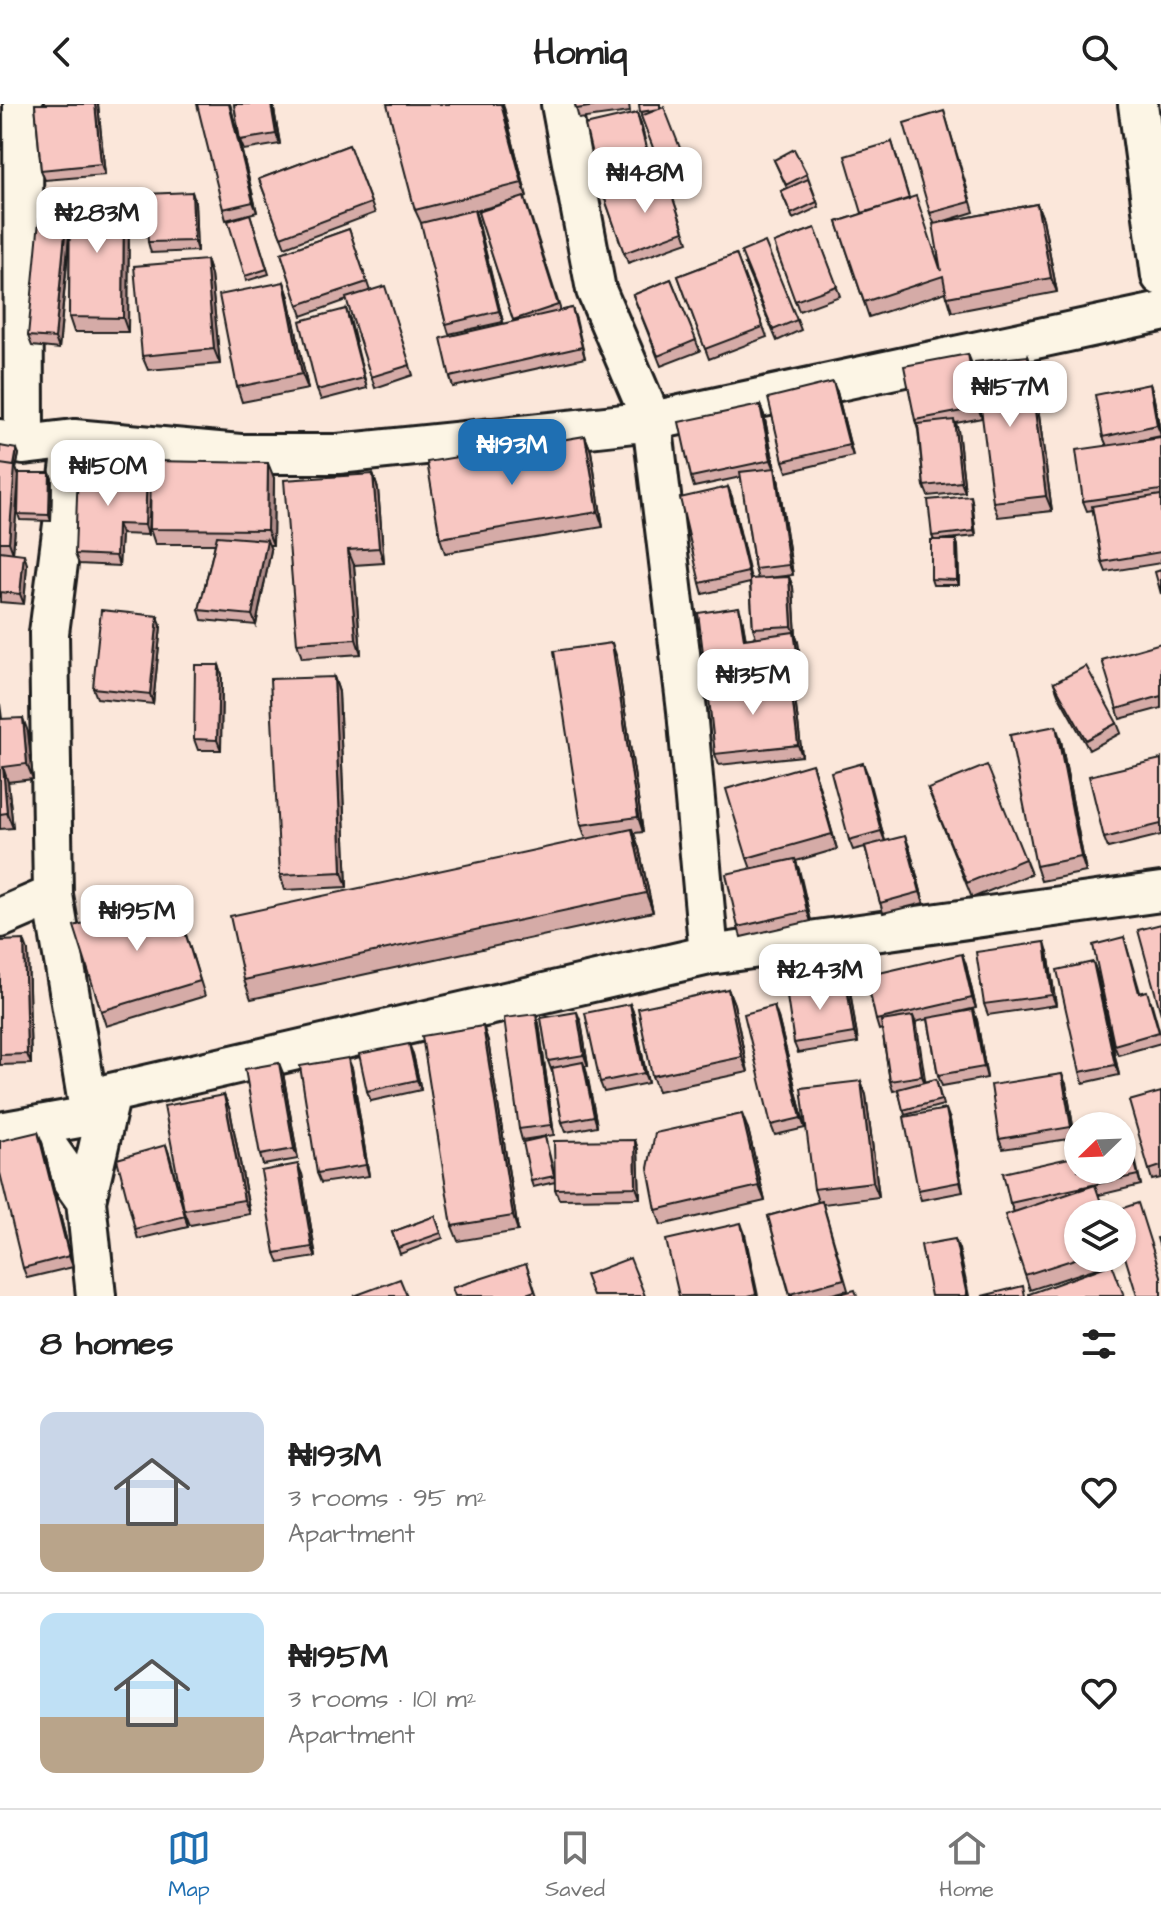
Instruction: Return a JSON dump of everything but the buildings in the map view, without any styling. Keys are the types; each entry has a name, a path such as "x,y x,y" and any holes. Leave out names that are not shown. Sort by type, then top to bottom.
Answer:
{"street":[{"path":"23,104 12,442 74,439 240,454 338,454 652,421 1161,312"},
{"path":"561,104 596,290 652,421 687,711 709,955"},
{"path":"1138,104 1161,276"},
{"path":"74,439 49,633 53,895 101,1105 86,1201 96,1296"},
{"path":"86,1201 17,1129 101,1105 709,955 1161,892"},
{"path":"0,918 53,895"}]}
